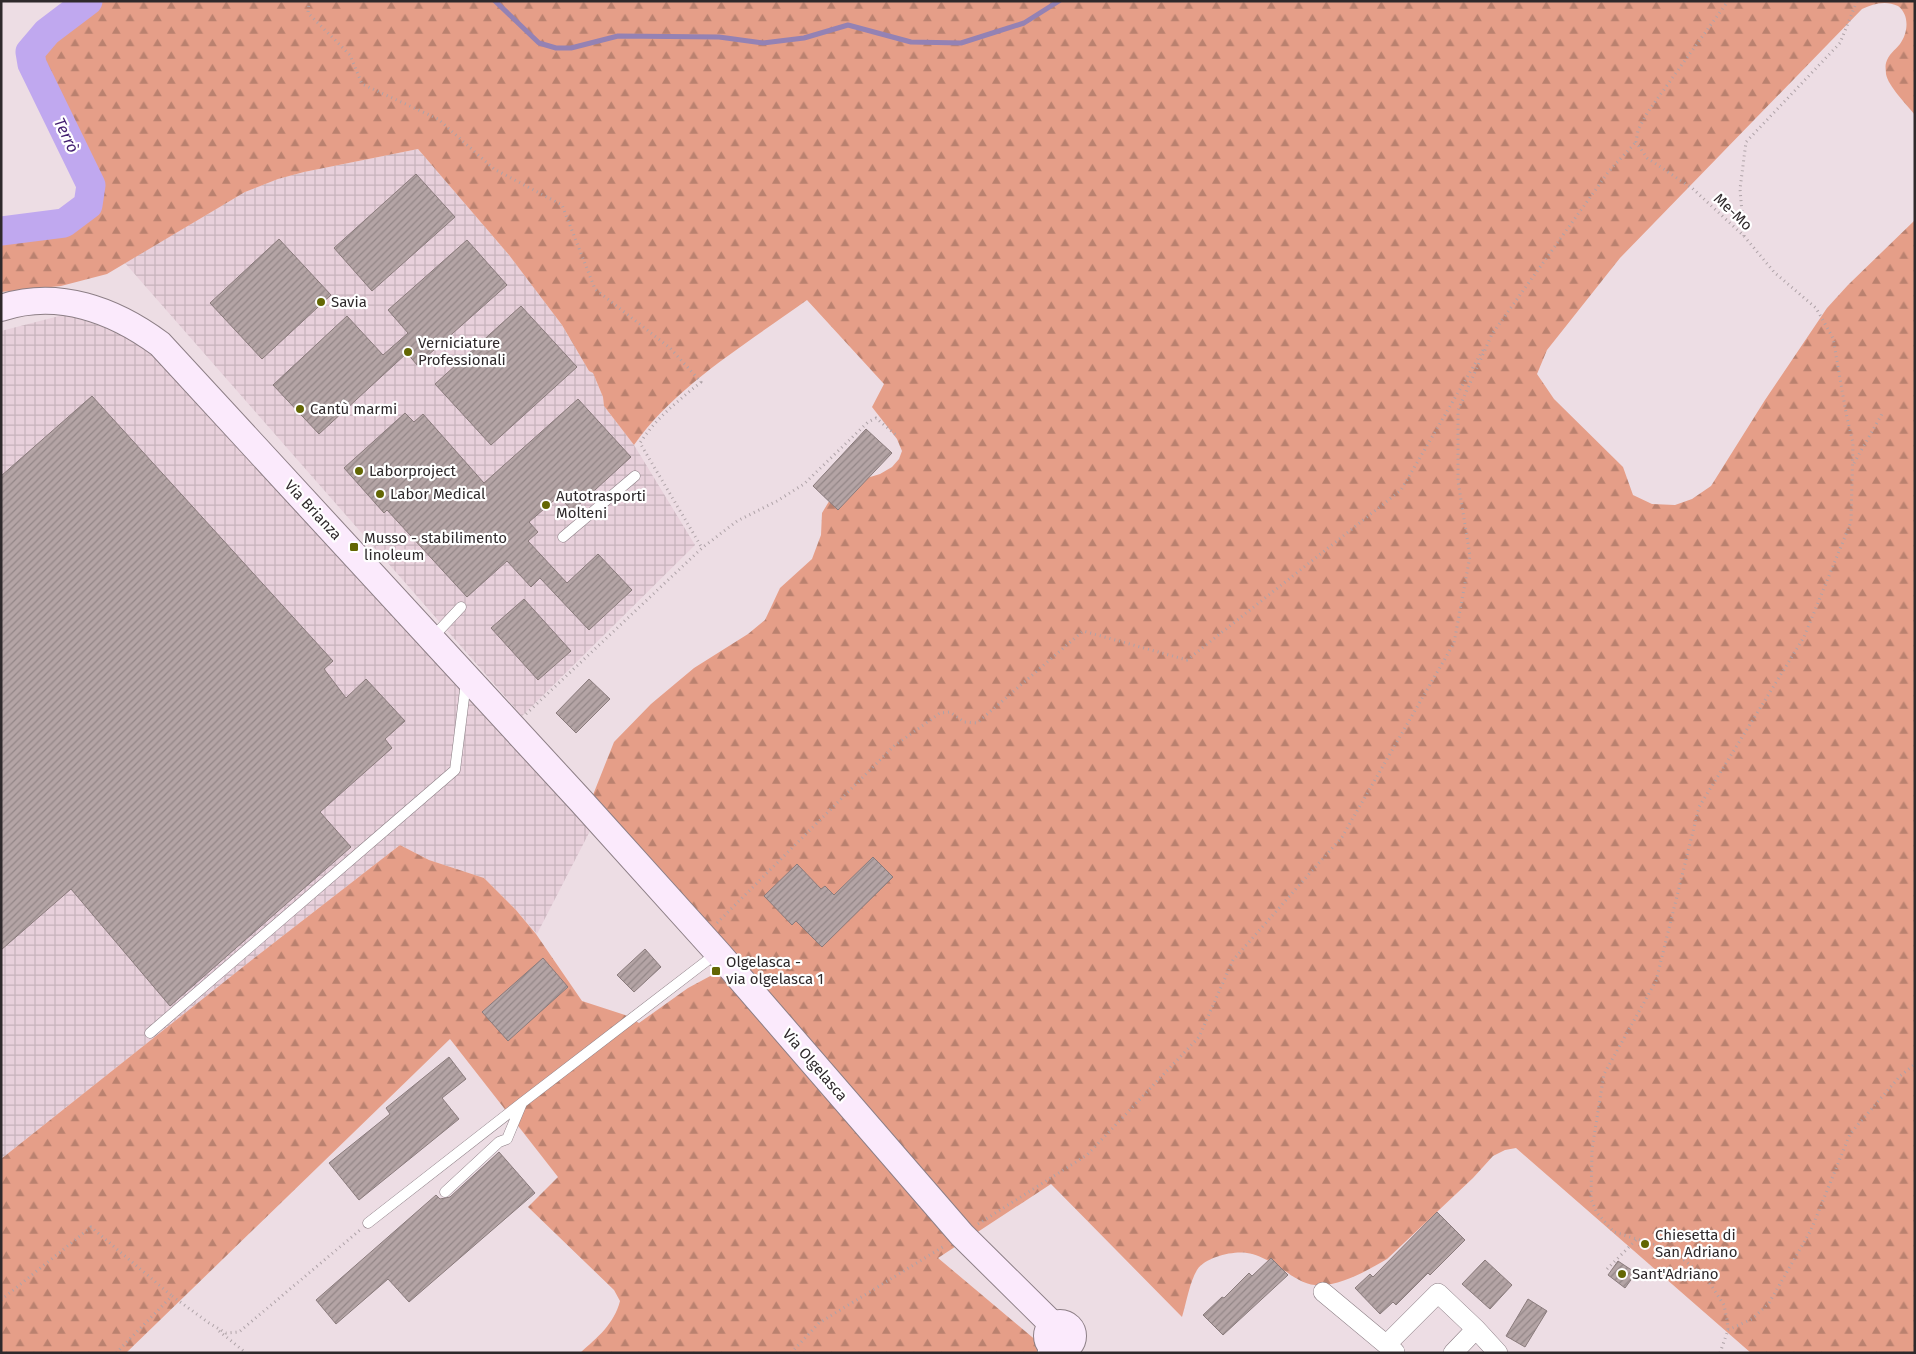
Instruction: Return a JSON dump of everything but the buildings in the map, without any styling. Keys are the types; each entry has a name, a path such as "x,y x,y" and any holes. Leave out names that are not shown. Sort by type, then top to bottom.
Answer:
{"street":[{"name":"Via Brianza","path":"1,308 37,301 75,303 94,308 118,318 160,344 581,801"},
{"name":"Via Olgelasca","path":"581,801 711,945 962,1235 1060,1344"},
{"path":"1323,1292 1392,1348 1438,1293 1498,1353"},
{"path":"1453,1353 1476,1329"}],"lane":[{"path":"563,537 636,476"},
{"path":"432,638 461,608"},
{"path":"150,1033 455,770 467,676"},
{"path":"368,1224 523,1102 711,945"},
{"path":"445,1192 499,1142 507,1139 523,1102"}],"path":[{"path":"309,1 308,13 350,55 362,84 438,119 494,169 562,205 595,288 670,348 701,382 667,410 650,427 640,443 702,548"},
{"path":"711,945 894,746 940,713 950,712 964,722 977,723 1083,631 1187,660 1401,490 1492,334 1609,171 1636,142 1638,130 1647,113 1728,1"},
{"path":"1744,236 1740,189 1746,142 1840,43 1857,1"},
{"name":"Me-Mo","path":"1636,142 1647,158 1692,188 1744,236 1774,272 1816,308 1833,338 1853,443 1854,464 1851,522 1804,637 1699,807 1656,981 1604,1074 1592,1149 1591,1199 1597,1213 1614,1232 1672,1250 1707,1279 1724,1305 1728,1330"},
{"path":"791,1353 819,1322 962,1235 1087,1155 1200,1037 1233,960 1342,837 1454,643 1470,556 1458,481 1458,410 1492,334"},
{"path":"1854,464 1882,414"},
{"path":"513,727 702,548 737,520 776,501 804,484 868,422 876,418 896,435"},
{"path":"1720,1353 1728,1330 1752,1320 1769,1303 1811,1230 1850,1134 1900,1076 1915,1064"},
{"path":"208,1323 226,1333 239,1332 368,1224"},
{"path":"1,1300 91,1227 172,1296 246,1353"},
{"path":"1606,1269 1637,1239"},
{"path":"116,1353 172,1296"}],"shaded area":[{"path":"418,149 509,255 562,325 589,371 593,373 603,397 604,406 634,445 695,545 522,716 125,263 245,192 278,179"},
{"path":"67,314 144,342 591,829 537,934 484,878 429,860 400,845 1,1159 1,331"}],"green space":[{"path":"82,1 1915,1 1915,115 1894,90 1886,74 1887,60 1905,35 1906,19 1902,10 1898,6 1888,3 1875,4 1862,9 1620,258 1547,350 1537,374 1554,399 1623,467 1633,495 1652,504 1675,505 1692,499 1711,486 1765,400 1827,308 1915,220 1915,1353 1751,1353 1516,1148 1505,1150 1493,1156 1473,1178 1387,1259 1362,1273 1343,1281 1315,1285 1300,1281 1278,1266 1255,1255 1247,1253 1227,1254 1213,1258 1201,1265 1197,1270 1190,1286 1182,1317 1051,1184 938,1258 1051,1353 580,1353 599,1336 614,1317 620,1301 614,1290 528,1207 558,1177 450,1039 126,1353 1,1353 1,1159 400,845 429,860 484,878 516,910 536,934 582,1001 625,1015 639,1023 688,988 714,974 717,954 589,805 614,742 651,704 694,668 748,634 765,620 780,588 812,559 821,535 822,513 834,493 857,481 880,474 892,467 899,459 902,451 897,439 872,407 884,384 807,300 691,384 670,403 634,445 604,406 603,397 593,373 589,371 562,325 509,255 418,149 304,172 278,179 245,192 107,274 61,286 1,292 1,222 13,219 46,223 64,222 84,215 89,209 92,192 31,75 30,65 32,50 38,39 68,16"}],"waterway":[{"name":"Terrò","path":"1,231 64,223 88,205 91,185 32,64 30,52 47,32 88,1"},
{"path":"495,1 539,43 556,48 571,48 618,36 719,37 763,43 804,38 848,25 911,42 961,43 1024,23 1059,1"}],"place":[{"name":"Savia","path":"321,302"},
{"name":"Verniciature Professionali","path":"408,352"},
{"name":"Cantù marmi","path":"300,409"},
{"name":"Laborproject","path":"359,471"},
{"name":"Labor Medical","path":"380,494"},
{"name":"Autotrasporti Molteni","path":"546,505"},
{"name":"Musso - stabilimento linoleum","path":"354,547"},
{"name":"Olgelasca - via olgelasca 1","path":"716,971"},
{"name":"Chiesetta di San Adriano","path":"1645,1244"},
{"name":"Sant'Adriano","path":"1622,1274"}]}
